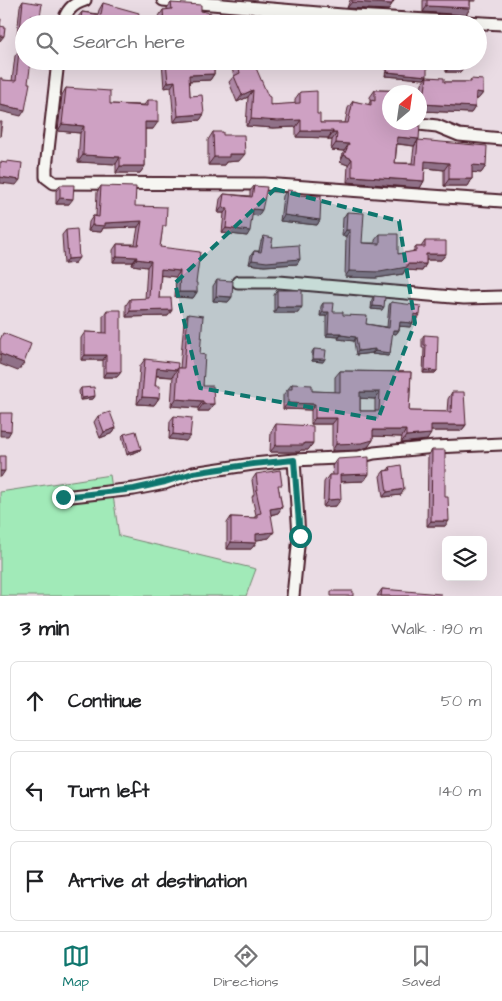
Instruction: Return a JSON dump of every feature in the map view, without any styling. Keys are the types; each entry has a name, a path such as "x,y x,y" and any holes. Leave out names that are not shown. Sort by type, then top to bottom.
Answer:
{"street":[{"path":"65,15 73,5 85,0"},
{"path":"162,0 342,15"},
{"path":"487,23 502,24"},
{"path":"57,70 46,168 46,177 54,184 264,184 502,201"},
{"path":"427,125 437,126 459,135 502,139"},
{"path":"238,282 279,282 464,298 502,297"},
{"path":"63,497 134,489 193,473 253,464 359,457 374,453 435,447 502,444"},
{"path":"293,596 300,536 294,460"}],"highlighted area":[{"path":"275,189 399,221 415,323 378,419 200,388 175,283"}],"green space":[{"path":"110,475 119,536 256,569 246,596 0,596 0,492"}],"building":[{"path":"352,0 393,0 392,4 352,2"},
{"path":"427,0 470,0 470,8 427,6"},
{"path":"23,1 42,4 40,15 22,15"},
{"path":"103,3 139,13 138,15 101,15"},
{"path":"171,3 201,5 201,11 211,13 211,15 163,15 163,10 172,9"},
{"path":"82,12 101,15 82,15"},
{"path":"0,26 5,27 4,36 0,36"},
{"path":"17,70 30,70 28,83 30,83 25,110 0,105 0,78 2,80 16,81"},
{"path":"167,70 214,70 214,74 189,75 190,96 202,95 204,114 178,116 175,81 168,82"},
{"path":"239,70 257,70 270,97 270,105 300,103 300,92 317,91 317,114 320,114 320,123 348,123 353,101 371,105 371,100 375,101 375,90 382,90 382,130 420,130 419,139 397,137 395,163 416,164 418,140 487,146 486,166 472,165 472,179 449,179 449,163 425,161 424,181 352,176 352,159 344,155 349,144 336,143 337,133 333,133 333,131 301,131 301,120 251,119 253,90 242,95 234,76 240,73"},
{"path":"387,70 427,70 427,76 387,72"},
{"path":"427,77 444,78 444,82 471,82 471,79 483,80 483,93 476,92 475,107 427,104"},
{"path":"66,88 110,91 110,104 148,106 148,100 158,100 158,122 145,122 145,166 120,166 120,157 83,155 84,126 62,124"},
{"path":"213,132 223,132 223,135 244,135 245,154 229,154 229,157 214,157"},
{"path":"7,161 22,163 20,180 0,177 0,162 7,163"},
{"path":"60,185 74,185 73,199 60,198"},
{"path":"101,186 136,187 135,206 167,207 166,226 163,226 160,247 200,252 196,283 197,292 179,292 180,271 161,269 159,298 171,298 172,310 130,311 130,299 149,298 151,261 136,259 137,257 117,256 117,244 138,245 142,221 105,223 105,226 92,225 93,216 99,217"},
{"path":"254,186 267,187 262,210 253,209 250,231 226,228 228,208 222,207 224,194 252,197"},
{"path":"287,190 296,191 296,195 321,196 320,220 284,215"},
{"path":"347,212 364,213 362,243 380,244 380,234 398,234 398,254 416,251 416,247 425,247 425,241 446,241 446,254 426,254 426,264 407,264 407,267 380,272 349,271 350,230 346,230"},
{"path":"77,229 79,258 68,259 66,230"},
{"path":"264,236 273,238 271,247 299,245 300,259 267,262 252,260 254,251 261,252"},
{"path":"217,280 233,281 232,297 216,296"},
{"path":"277,290 302,290 302,307 277,307"},
{"path":"374,296 385,297 384,307 373,306"},
{"path":"391,302 421,306 420,315 414,314 413,323 400,322 399,330 393,330 390,353 375,351 375,349 358,351 356,337 341,335 341,333 328,333 329,312 323,312 323,303 334,303 333,312 343,312 343,315 367,316 366,324 389,328"},
{"path":"107,310 121,310 121,372 106,372 106,355 85,355 85,332 107,333"},
{"path":"188,314 203,316 200,354 205,355 203,386 213,386 214,404 203,404 203,401 176,399 178,368 184,368"},
{"path":"3,333 31,344 24,363 0,354 0,340"},
{"path":"424,335 438,336 437,371 425,370 426,345 424,345"},
{"path":"314,349 326,350 325,359 313,359"},
{"path":"145,359 178,363 177,370 157,368 155,386 160,386 159,398 142,397"},
{"path":"340,371 411,372 409,411 451,412 452,392 464,392 466,425 431,425 431,434 406,436 406,430 373,430 373,440 362,443 336,444 337,418 315,418 315,404 288,403 288,389 292,389 292,384 312,385 312,391 340,392","holes":["360,392 380,392 379,411 360,411"]},
{"path":"94,387 95,396 82,398 81,388"},
{"path":"110,412 116,428 104,432 98,416"},
{"path":"0,413 12,413 11,431 0,430"},
{"path":"174,416 192,418 190,436 173,434"},
{"path":"276,424 313,426 313,443 304,443 304,445 276,445"},
{"path":"136,431 141,449 129,452 124,434"},
{"path":"432,450 445,450 445,497 448,497 449,521 431,521"},
{"path":"0,456 5,456 5,471 0,471"},
{"path":"369,457 369,474 340,475 341,499 328,500 329,475 337,475 337,459"},
{"path":"401,465 404,489 387,492 384,471 391,470 390,467"},
{"path":"280,470 282,485 278,485 282,507 270,509 274,532 256,534 256,543 231,542 231,517 257,518 257,514 261,513 256,490 258,490 256,474"},
{"path":"382,589 441,594 441,596 381,596"},
{"path":"331,591 353,591 353,596 331,596"}],"route":[{"path":"63,497 134,489 193,473 294,460 300,536"}]}
